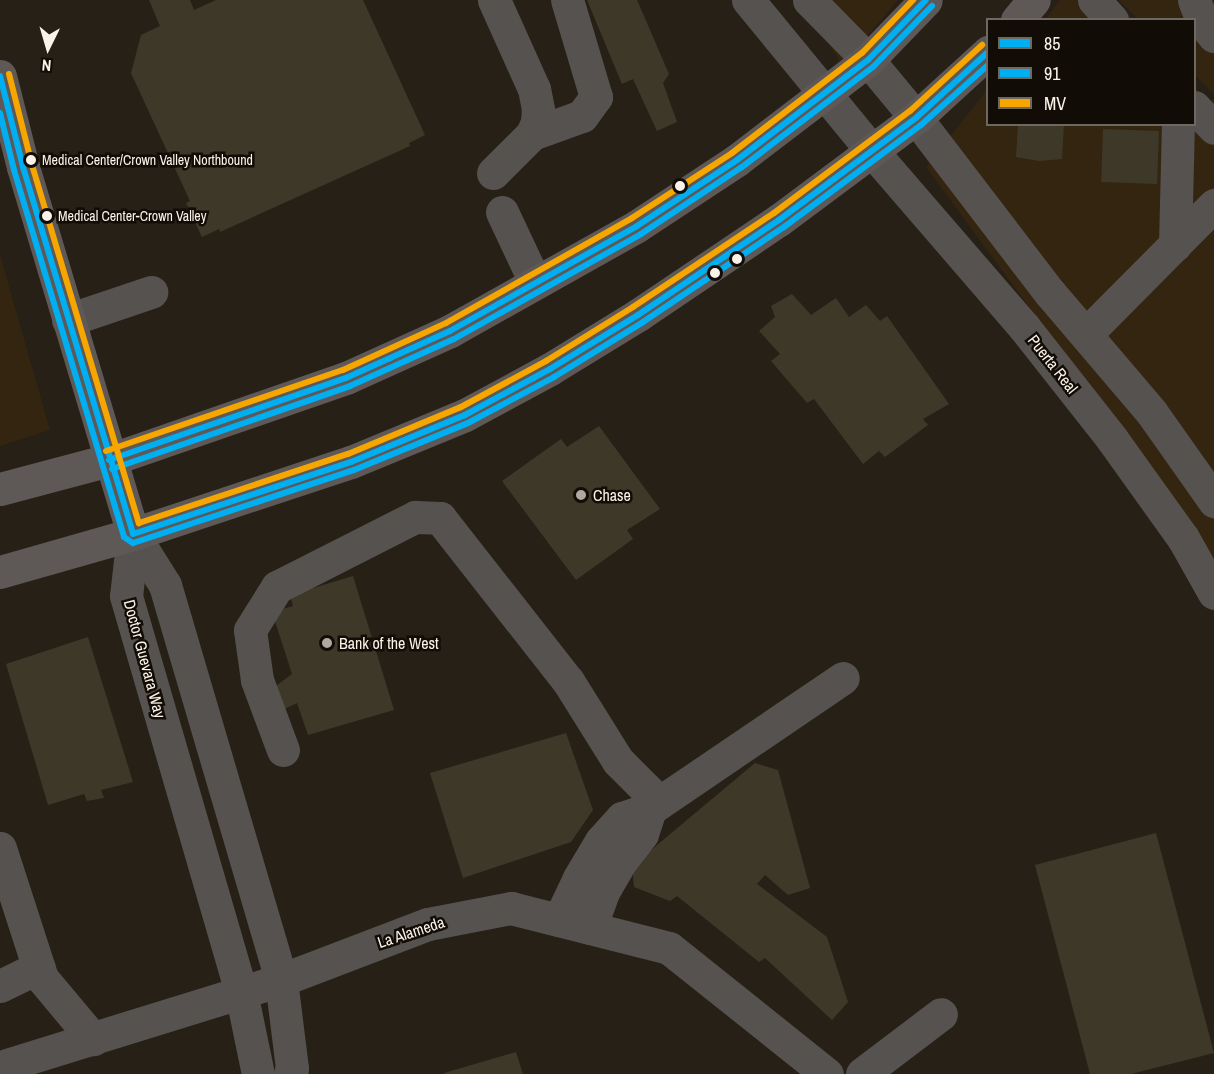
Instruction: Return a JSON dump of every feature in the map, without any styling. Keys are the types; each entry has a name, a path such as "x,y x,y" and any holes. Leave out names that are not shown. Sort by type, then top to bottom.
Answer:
{"main road":[{"path":"0,489 109,460 346,378 450,331 637,226 737,160 868,60 926,0"},
{"path":"1019,18 1034,0"},
{"path":"0,572 133,534 351,462 465,415 550,369 638,315 779,220 916,118 986,53"},
{"path":"0,76 23,167 133,534"}],"street":[{"path":"493,173 532,134 537,122 538,109 534,89 494,0"},
{"path":"532,134 582,116 596,97 567,0"},
{"name":"Puerta Real","path":"748,0 872,151 1024,327 1112,439 1211,579"},
{"path":"809,0 868,60 916,118 1050,293 1152,413 1214,501"},
{"path":"1094,0 1110,18"},
{"path":"1194,0 1203,23 1214,36"},
{"path":"1196,109 1214,128"},
{"path":"1175,245 1178,126"},
{"path":"1086,334 1214,205"},
{"path":"502,212 536,282"},
{"path":"68,320 151,292"},
{"path":"283,750 257,680 250,630 277,587 415,517 440,518 568,681 618,761 654,806"},
{"path":"133,534 165,585 280,980 292,1068 290,1074"},
{"name":"Doctor Guevara Way","path":"133,534 126,596 241,992 258,1074"},
{"path":"574,924 603,892 621,861 642,834 654,806 843,678"},
{"path":"0,848 42,978 93,1039"},
{"name":"La Alameda","path":"0,1067 280,980 428,924 510,908 669,948 827,1074"},
{"path":"0,986 39,967"},
{"path":"862,1074 941,1014"}],"shaded area":[{"path":"802,0 898,0 842,65"},
{"path":"1060,0 1115,0 1132,18 1046,18"},
{"path":"1119,0 1214,0 1214,94 1196,76 1196,18 1137,18"},
{"path":"1196,88 1206,100 1214,100 1214,558 926,167 986,91 986,126 1196,126"},
{"path":"0,255 50,430 0,446"}],"building":[{"path":"149,0 190,0 194,10 216,0 363,0 425,135 409,143 410,146 220,232 219,229 202,237 186,203 190,201 131,73 141,35 160,26"},
{"path":"587,0 637,0 669,74 663,83 677,122 657,131 633,79 622,84"},
{"path":"1018,126 1064,126 1062,159 1039,161 1016,157"},
{"path":"1103,129 1159,131 1157,184 1101,182"},
{"path":"792,294 811,315 836,298 849,317 866,305 880,321 887,316 949,404 923,419 928,425 885,457 879,451 863,464 814,399 807,403 771,361 780,354 759,331 775,317 771,306"},
{"name":"Chase","path":"599,426 660,509 627,530 633,539 576,580 502,481 561,439 567,447"},
{"name":"Bank of the West","path":"353,576 394,710 308,735 297,703 272,715 265,694 292,674 272,612 293,606 290,595"},
{"path":"88,637 133,782 101,790 104,798 87,801 84,794 48,805 6,664"},
{"path":"566,733 593,810 571,842 463,878 430,773"},
{"path":"755,763 778,770 810,888 788,895 765,875 757,884 827,937 848,1002 832,1020 765,958 759,962 677,896 670,901 634,887 632,866"},
{"path":"1156,833 1214,1053 1131,1074 1090,1074 1035,865"},
{"path":"516,1052 523,1074 444,1073"}],"transit line":[{"name":"MV","path":"106,451 343,370 446,323 632,218 732,153 862,53 913,0"},
{"name":"85","path":"109,460 346,378 450,331 637,226 737,160 868,60 926,0"},
{"name":"91","path":"112,469 350,386 454,339 641,234 742,167 873,67 932,6"},
{"name":"MV","path":"9,74 32,165 139,523 348,454 461,407 546,361 633,307 774,213 910,111 982,45"},
{"name":"85","path":"0,76 23,167 133,534 351,462 465,415 550,369 638,315 779,220 916,118 986,54"},
{"name":"91","path":"0,113 14,170 124,537 133,543 354,470 468,423 554,377 643,322 784,227 921,125 986,67"}],"place":[{"name":"Medical Center/Crown Valley Northbound","path":"31,160"},
{"name":"Medical Center-Crown Valley","path":"47,216"},
{"name":"Chase","path":"581,495"},
{"name":"Bank of the West","path":"327,643"}]}
